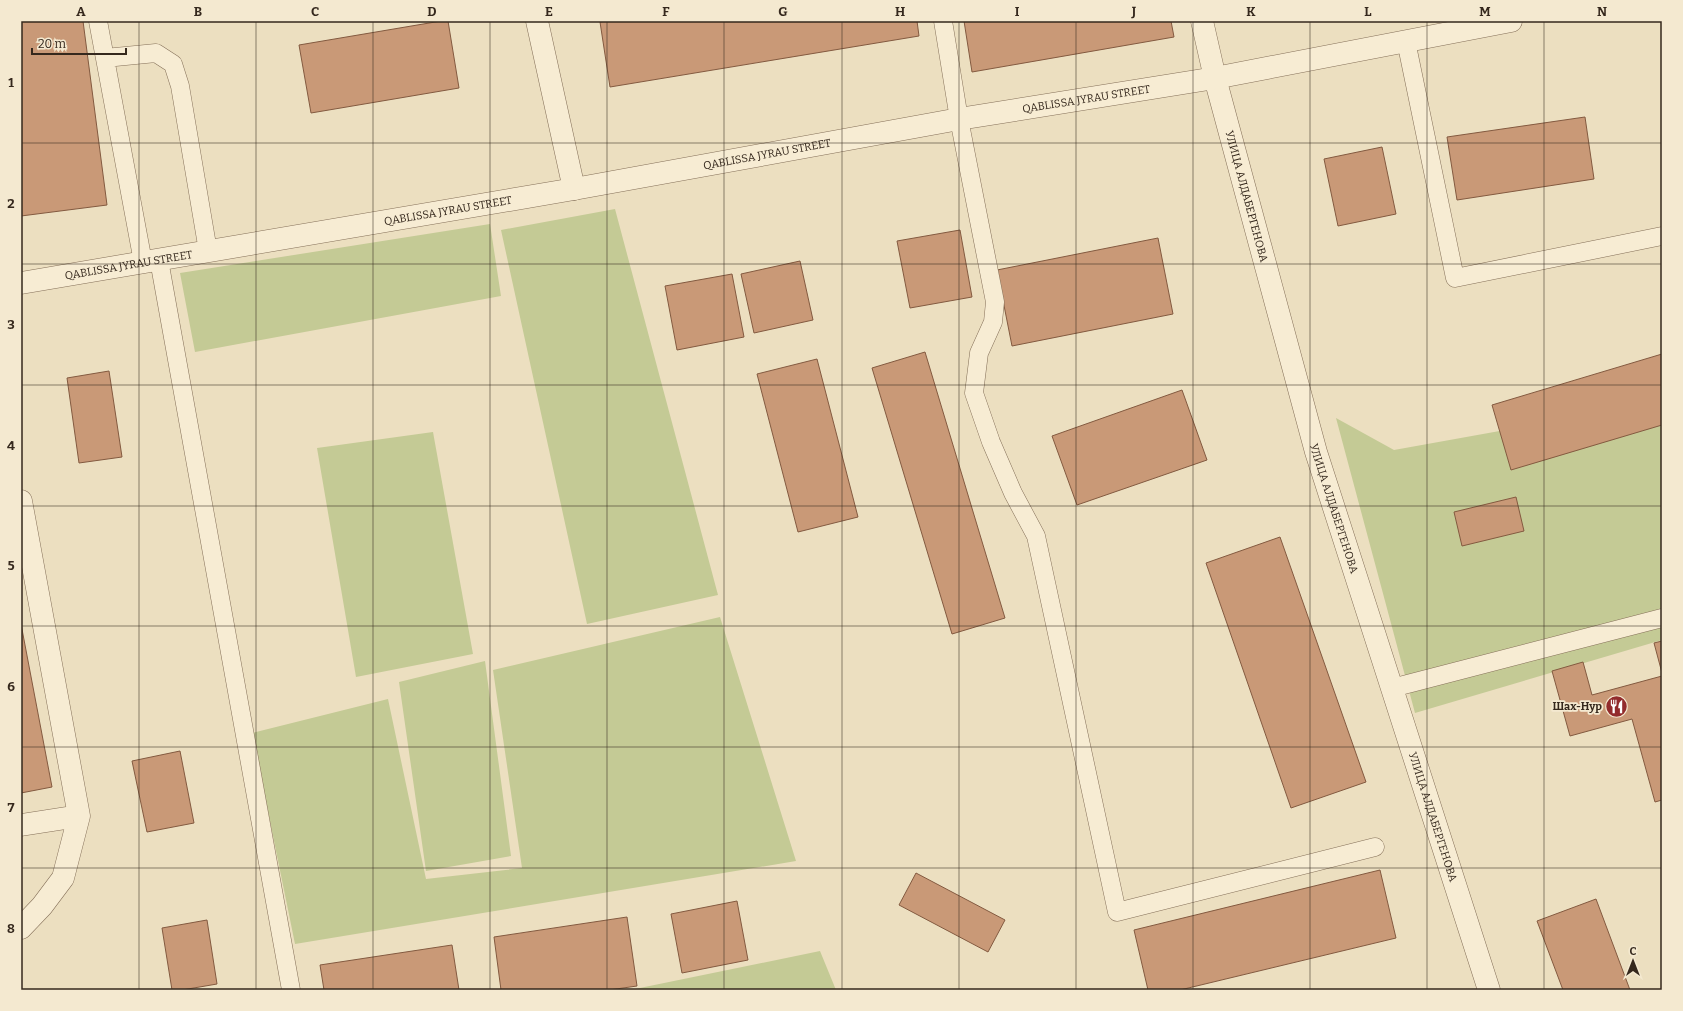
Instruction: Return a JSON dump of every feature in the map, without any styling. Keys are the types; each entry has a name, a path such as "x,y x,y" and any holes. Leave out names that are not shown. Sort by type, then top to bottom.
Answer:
{"street":[{"path":"537,21 574,188"},
{"name":"УЛИЦА АЛДАБЕРГЕНОВА","path":"1202,21 1215,78 1316,452 1489,990"},
{"name":"QABLISSA JYRAU STREET","path":"21,283 574,188 959,119 1215,78 1511,21"},
{"path":"21,501 79,816 63,878 42,906 21,928"},
{"path":"21,825 79,816"}],"lane":[{"path":"98,21 151,261 291,990"},
{"path":"943,21 959,119 995,302 993,322 979,353 974,393 991,442 1012,493 1036,536 1117,912 1375,846"},
{"path":"1406,41 1455,278 1662,236"},
{"path":"105,58 156,54 173,64 180,86 208,251"},
{"path":"1392,688 1662,618"}],"green space":[{"path":"615,209 718,595 587,624 501,230"},
{"path":"490,224 501,296 195,352 180,273"},
{"path":"1662,402 1662,640 1415,713 1336,418 1394,450"},
{"path":"433,432 473,654 356,677 317,448"},
{"path":"720,617 796,861 295,944 252,733 388,699 426,879 522,868 493,670"},
{"path":"485,661 511,856 426,871 399,682"},
{"path":"820,951 836,990 630,990"}],"building":[{"path":"21,21 83,21 107,205 21,216"},
{"path":"448,21 459,88 311,113 299,45"},
{"path":"917,21 919,36 610,87 600,22"},
{"path":"964,21 1171,21 1174,37 972,72"},
{"path":"1585,117 1594,179 1457,200 1447,137"},
{"path":"1382,147 1396,214 1338,226 1324,159"},
{"path":"960,230 972,297 910,308 897,241"},
{"path":"1158,238 1173,314 1012,346 997,270"},
{"path":"800,261 813,320 754,333 741,274"},
{"path":"732,274 744,337 677,350 665,286"},
{"path":"925,352 1005,618 952,634 872,368"},
{"path":"1662,354 1662,425 1511,470 1492,405"},
{"path":"817,359 858,517 798,532 757,374"},
{"path":"109,371 122,457 79,463 67,378"},
{"path":"1182,390 1207,460 1077,505 1052,436"},
{"path":"1516,497 1524,531 1462,546 1454,512"},
{"path":"1280,537 1366,782 1291,808 1206,563"},
{"path":"21,624 52,787 21,793"},
{"path":"1662,641 1662,673 1654,643"},
{"path":"1583,662 1592,695 1662,676 1662,800 1655,802 1632,719 1570,736 1552,671"},
{"path":"180,751 194,823 147,832 132,761"},
{"path":"1380,870 1396,938 1180,990 1148,990 1134,930"},
{"path":"916,873 1005,920 988,952 899,905"},
{"path":"1596,899 1630,990 1563,990 1537,921"},
{"path":"737,901 748,960 682,973 671,914"},
{"path":"627,917 637,986 609,990 501,990 494,937"},
{"path":"207,920 217,984 182,990 172,990 162,928"},
{"path":"452,945 459,990 324,990 320,965"}],"place":[{"name":"Шах-Нур","path":"1617,706"}]}
